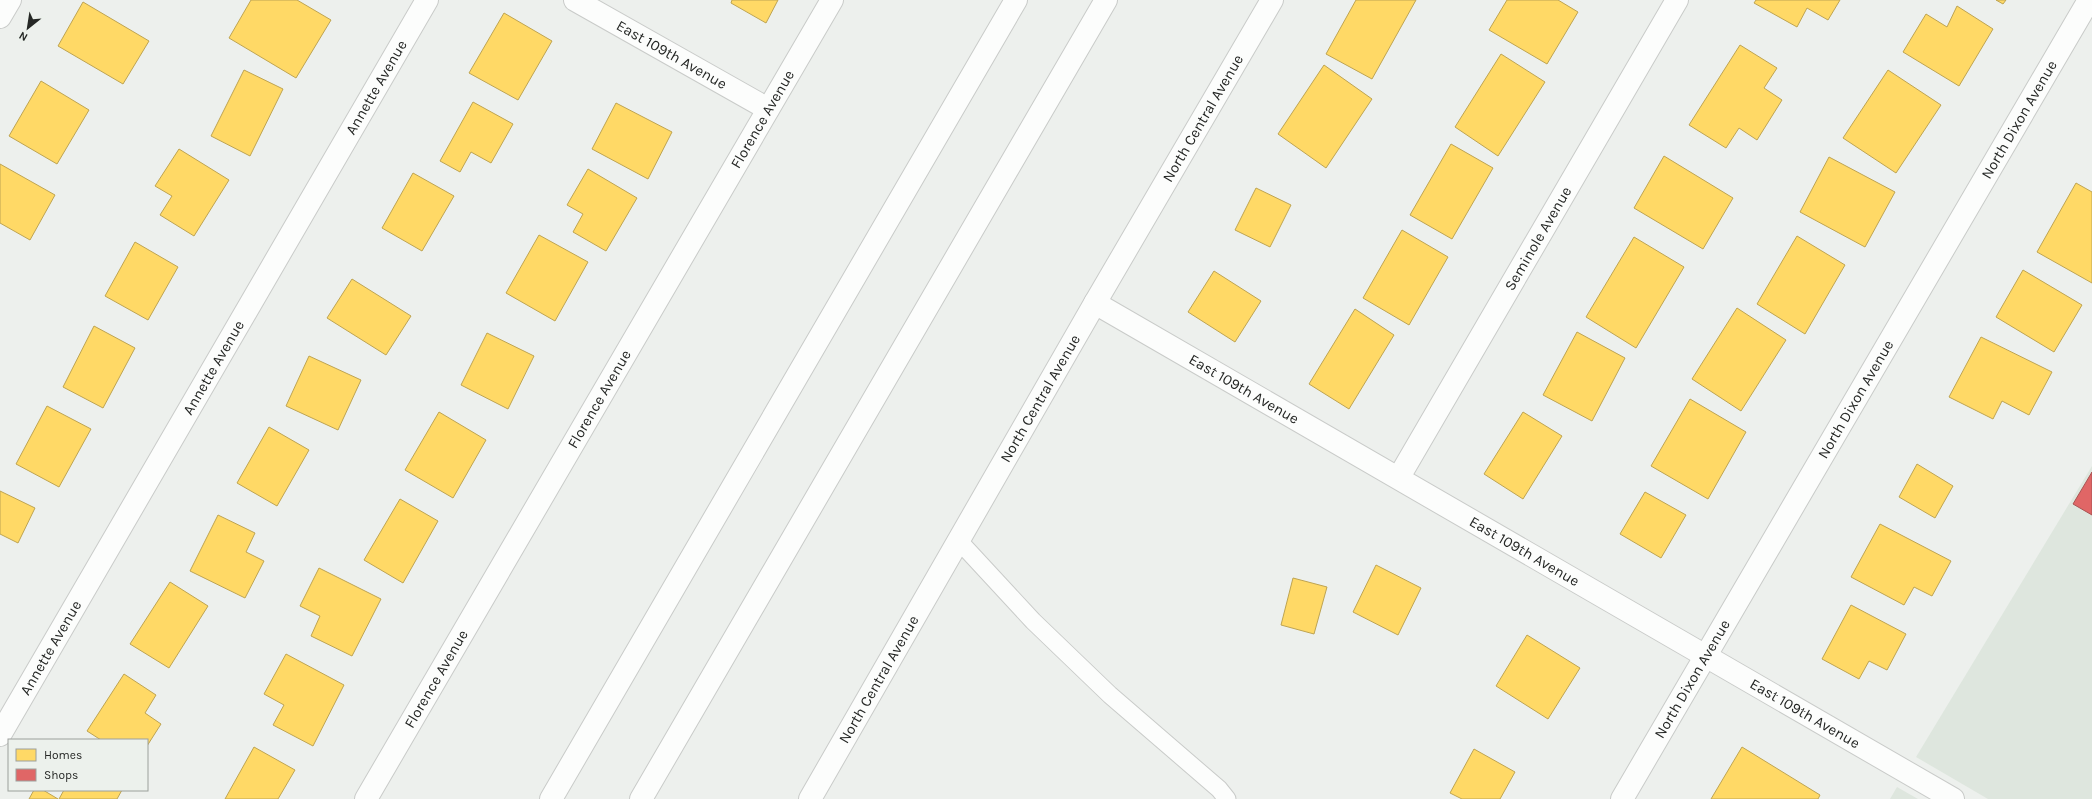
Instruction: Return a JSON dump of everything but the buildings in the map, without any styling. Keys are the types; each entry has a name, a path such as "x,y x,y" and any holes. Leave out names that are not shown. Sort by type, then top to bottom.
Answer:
{"main road":[{"path":"0,17 10,0"},
{"name":"Annette Avenue","path":"0,735 427,0"},
{"name":"East 109th Avenue","path":"575,0 768,109"},
{"name":"Florence Avenue","path":"366,799 832,0"},
{"path":"551,799 1016,0"},
{"path":"641,799 1106,0"},
{"name":"North Central Avenue","path":"810,799 1095,303 1272,0"},
{"name":"Seminole Avenue","path":"1399,477 1677,0"},
{"name":"North Dixon Avenue","path":"1622,799 1708,656 2089,0"},
{"name":"East 109th Avenue","path":"1095,303 1399,477 1953,799"}],"lane":[{"path":"959,540 1038,626 1110,695 1219,789 1227,799"}],"shaded area":[{"path":"2092,466 2092,799 1988,799 1916,757"},
{"path":"1897,787 1918,799 1890,799"}]}
